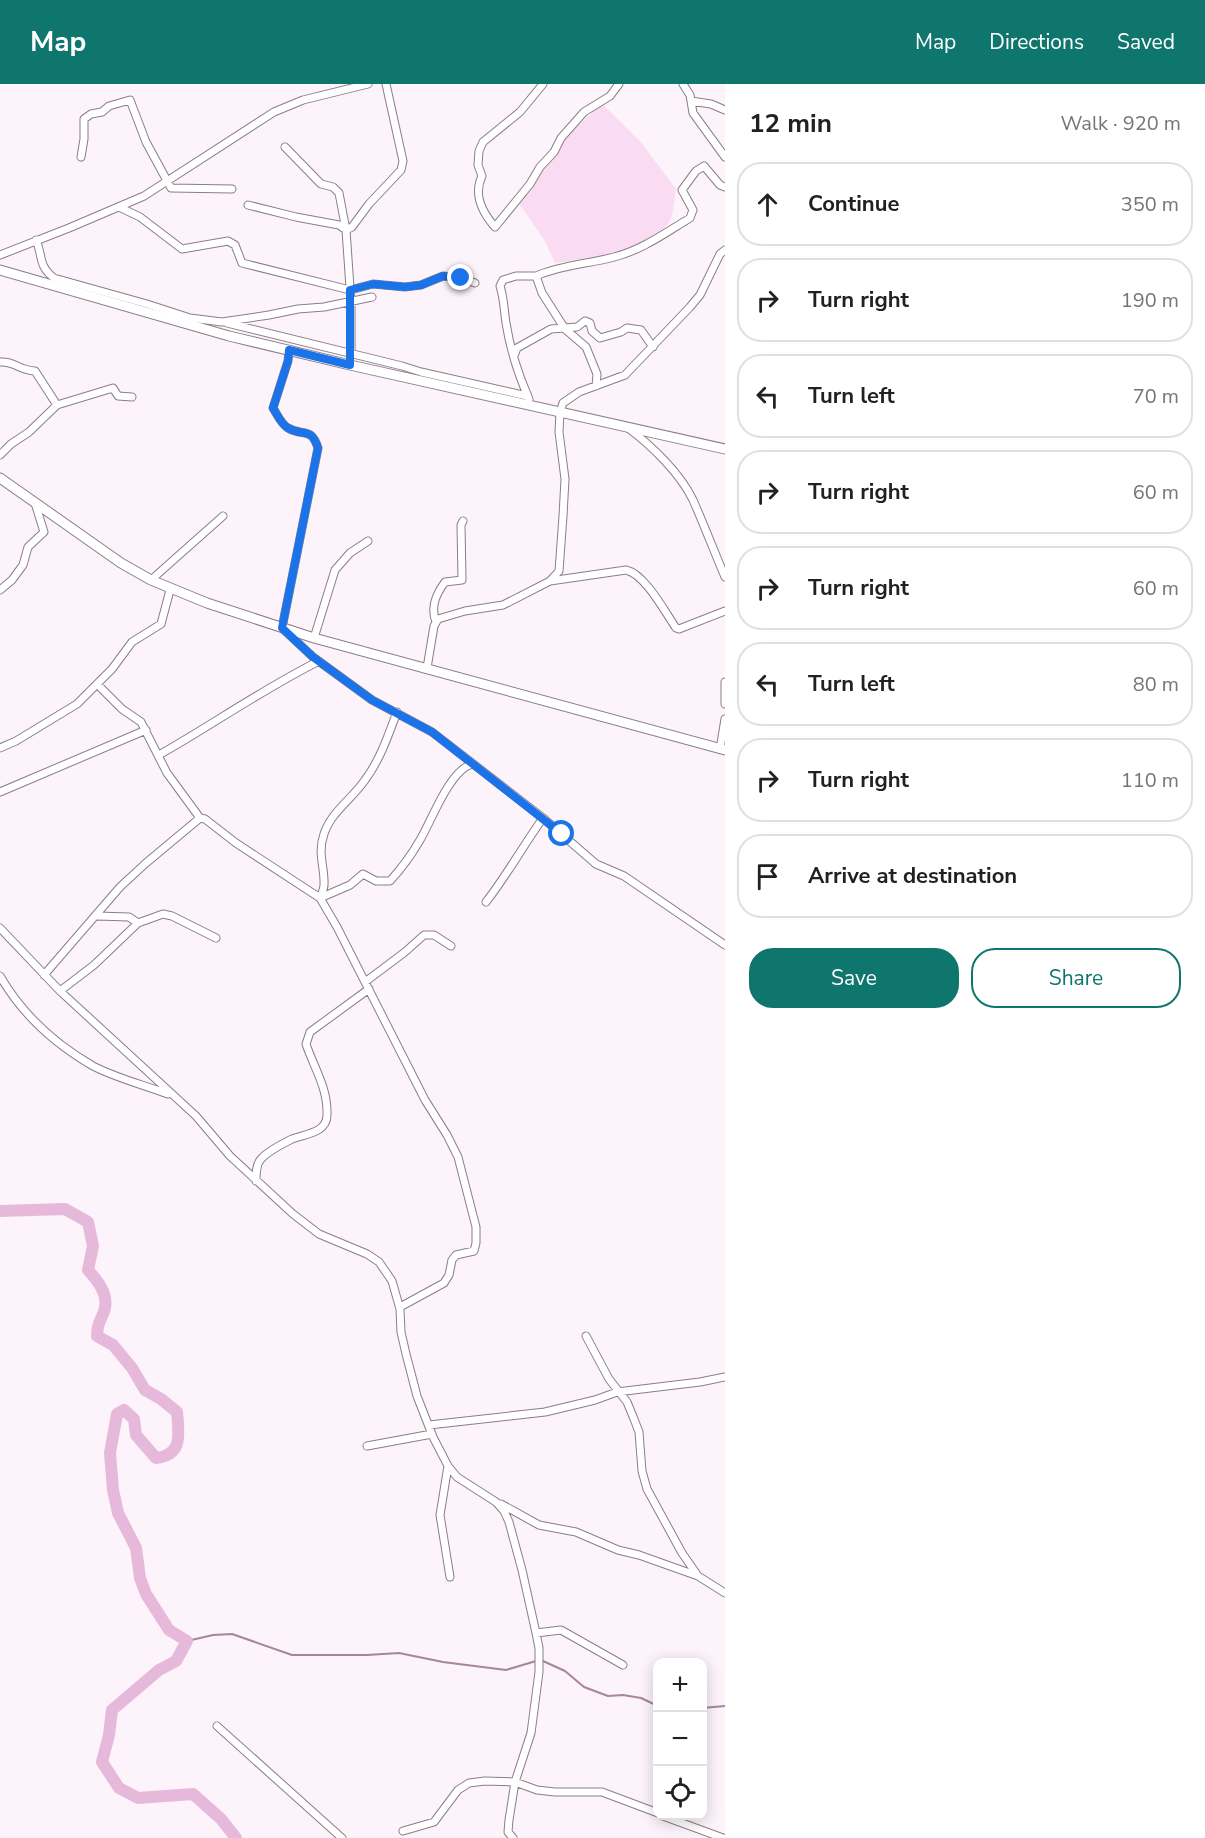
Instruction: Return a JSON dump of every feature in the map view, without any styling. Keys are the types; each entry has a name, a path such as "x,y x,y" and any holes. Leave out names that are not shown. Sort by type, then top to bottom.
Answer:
{"street":[{"path":"0,255 144,196 274,112 303,100 368,84"},
{"path":"346,230 352,227 369,204 401,170 403,161 386,84"},
{"path":"543,84 520,112 483,142 479,151 478,165 482,176 476,188 483,214 495,227 554,152 561,138 584,112 610,96 619,84"},
{"path":"683,84 690,95 693,113 725,157"},
{"path":"81,157 84,119 91,114 102,112 109,106 130,100 146,142 171,188 232,189"},
{"path":"691,101 711,104 725,110"},
{"path":"285,147 321,184 339,193 346,230 351,302 350,365"},
{"path":"532,407 514,359 506,321 504,296 500,286 504,280 516,276 536,276 553,268 605,259 640,248 690,219 693,210 682,190 696,171 704,166 720,185 725,187"},
{"path":"248,205 339,225 346,230"},
{"path":"119,207 140,217 155,231 182,249 228,241 235,245 242,263 350,290 373,284 405,287 421,285 443,276 461,278 475,283"},
{"path":"36,240 40,250 40,261 45,272 54,278 190,318 222,322 527,396"},
{"path":"550,581 559,571 565,479 559,432 563,403 568,398 625,375 700,295 720,254 725,250"},
{"path":"0,270 229,336 532,407 725,449"},
{"path":"536,276 542,293 565,329 586,347 597,374 596,386"},
{"path":"222,322 372,297"},
{"path":"514,359 517,348 551,329 577,327 585,321 590,322 592,331 600,338 627,328 641,330 653,347"},
{"path":"282,628 318,448 314,437 285,427 273,408 288,361 289,350"},
{"path":"0,362 10,362 22,370 35,371 57,405"},
{"path":"0,455 11,444 30,432 57,405 113,388 118,396 132,397"},
{"path":"628,428 664,460 692,498 725,577"},
{"path":"0,478 121,563 151,580 170,590 282,628 722,749 725,719"},
{"path":"0,590 23,565 28,547 44,531 34,501"},
{"path":"151,580 223,516"},
{"path":"427,668 436,622 433,615 436,594 445,582 462,580 461,525 463,521"},
{"path":"314,638 335,570 350,553 368,541"},
{"path":"436,622 442,617 465,611 503,605 550,581 626,570 636,574 650,590 676,628 679,629 725,611"},
{"path":"0,748 16,741 77,704 98,685 132,642 161,624 170,590"},
{"path":"282,628 319,661 372,700 432,732 543,818 596,864 624,876 725,945"},
{"path":"159,755 271,687 319,661"},
{"path":"725,682 725,704"},
{"path":"98,685 122,709 141,722 167,773 200,818 205,819 236,843 320,898 425,1100 458,1157 477,1235 474,1251 456,1255 444,1283 400,1307"},
{"path":"320,898 324,885 321,866 324,832 334,814 357,790 379,758 397,712"},
{"path":"0,792 146,730"},
{"path":"320,898 350,885 363,874 376,881 390,881 414,851 431,816 455,778 464,768 472,764"},
{"path":"44,975 120,887 200,818"},
{"path":"486,902 543,818"},
{"path":"60,991 94,965 138,923 163,914 172,916 216,938"},
{"path":"96,916 129,917 138,923"},
{"path":"0,928 60,991 196,1116 219,1145 292,1214 319,1234 367,1254 379,1262 393,1281 400,1307 401,1332 417,1396 448,1466 465,1484 539,1525 576,1532 618,1550 698,1576 725,1593"},
{"path":"256,1181 256,1170 260,1159 284,1143 314,1133 328,1118 322,1083 306,1044 310,1032 424,935 434,935 451,946"},
{"path":"0,976 26,1012 56,1041 94,1066 173,1096"},
{"path":"586,1336 617,1392 627,1402 639,1432 642,1471 647,1489 682,1553 698,1576"},
{"path":"429,1425 545,1412 617,1392 725,1377"},
{"path":"367,1446 432,1434"},
{"path":"448,1466 440,1515 450,1577"},
{"path":"496,1502 504,1511 509,1522 539,1648 539,1672 531,1733 515,1782 508,1820 509,1836"},
{"path":"536,1633 561,1630 623,1665"},
{"path":"217,1726 342,1838"},
{"path":"403,1831 434,1822 454,1795 464,1786 485,1781 515,1782 547,1791 602,1792 653,1812"},
{"path":"676,1820 723,1838"}],"shaded area":[{"path":"602,104 640,141 676,189 672,215 669,222 659,232 647,240 616,252 555,263 545,241 518,202 570,133"}],"waterway":[{"path":"0,1211 65,1209 88,1222 93,1246 88,1270 101,1287 106,1302 97,1336 113,1345 132,1368 145,1390 177,1412 178,1435 175,1448 171,1453 156,1458 136,1435 134,1419 124,1410 117,1414 110,1453 113,1490 118,1513 136,1548 140,1578 146,1594 169,1630 187,1641 176,1661 159,1670 112,1710 102,1762 119,1788 138,1798 193,1794 221,1819 236,1838"},
{"path":"187,1641 213,1635 232,1634 292,1655 399,1653 443,1662 506,1670 536,1661"},
{"path":"543,1661 565,1671 584,1687 608,1696 623,1695 641,1698 653,1704"},
{"path":"707,1708 725,1706"}],"route":[{"path":"461,278 443,276 421,285 405,287 373,284 350,290 350,365 289,350 288,361 273,408 285,427 314,437 318,448 282,628 313,657 372,700 432,732 562,834"}]}
